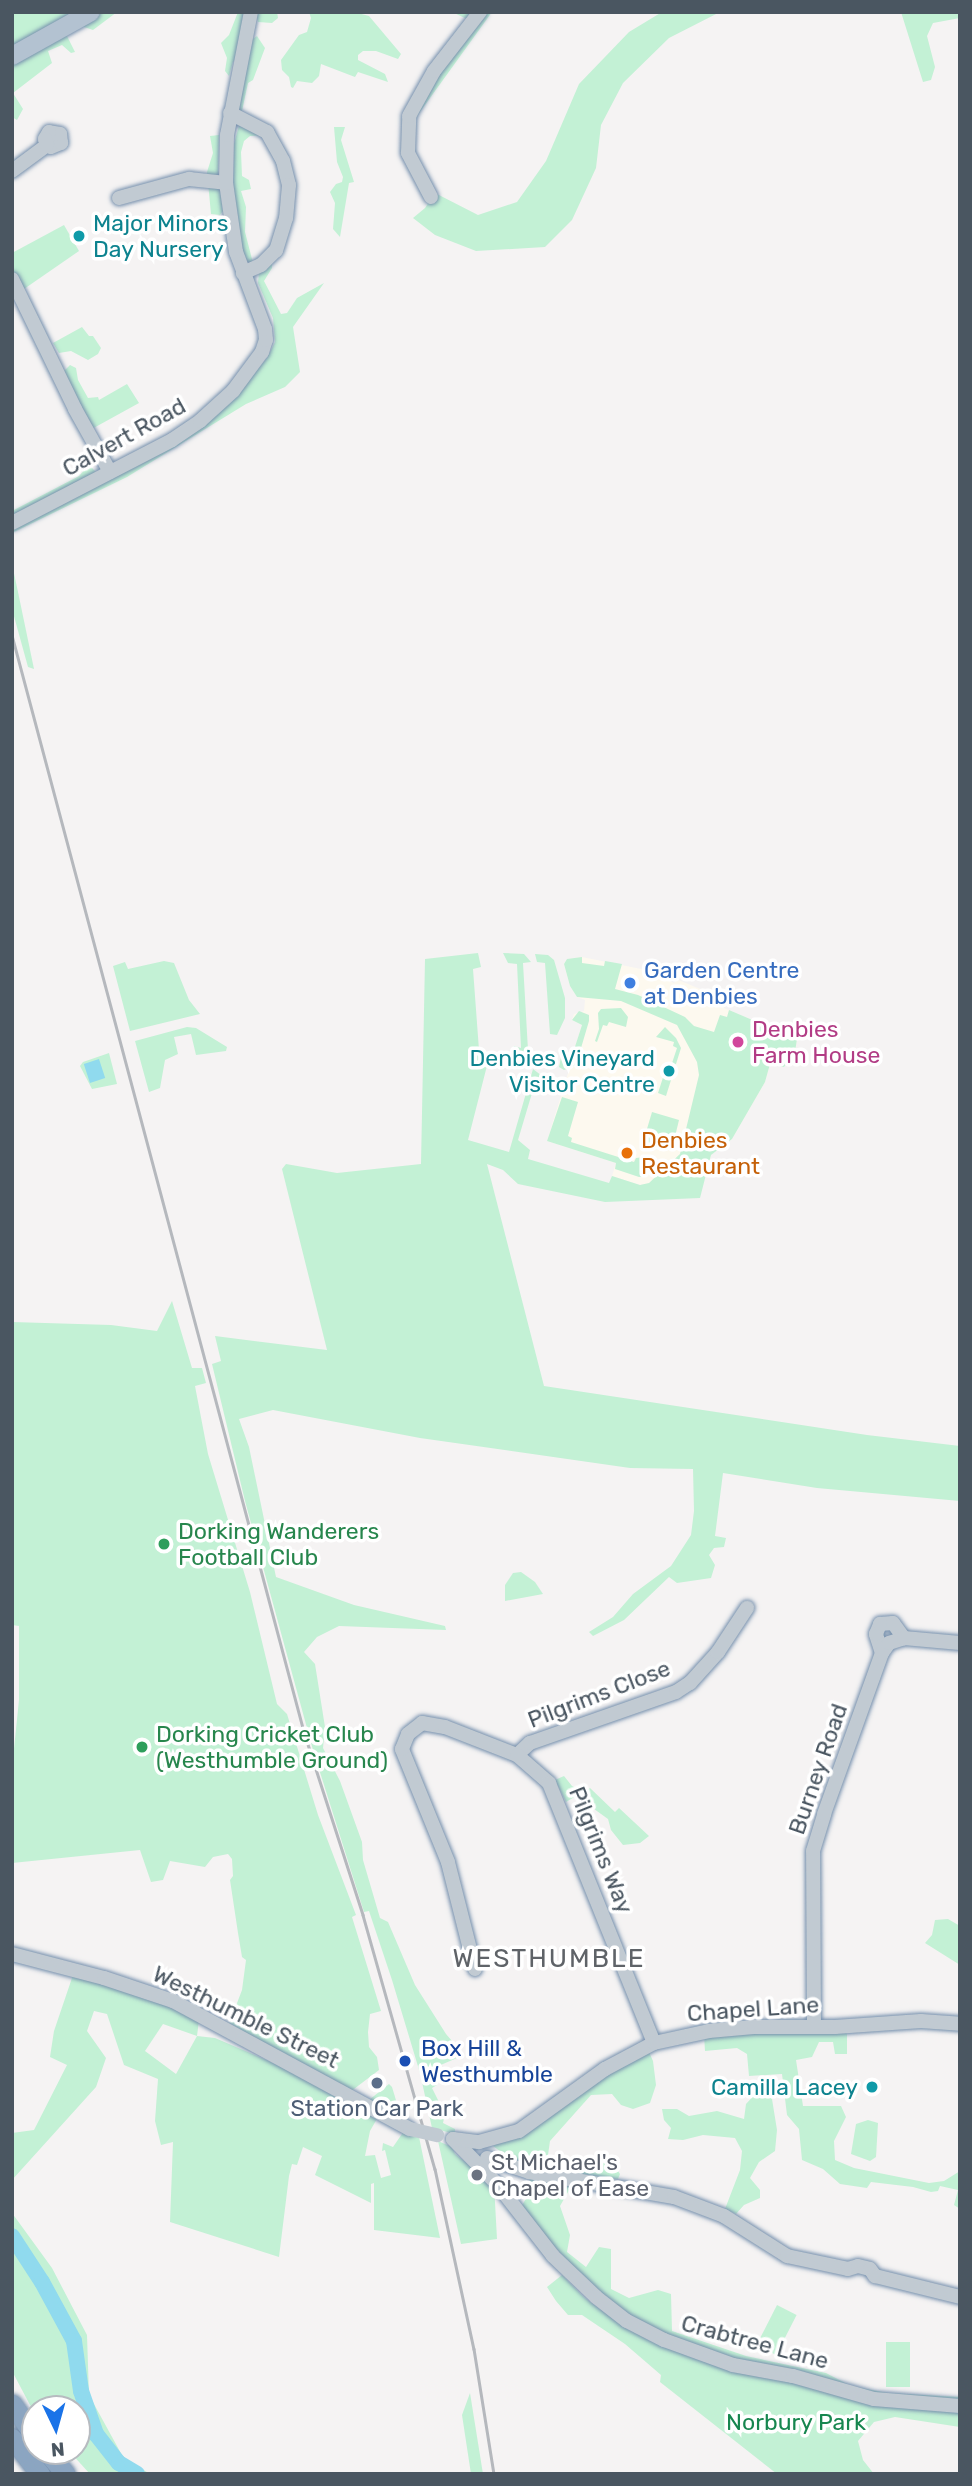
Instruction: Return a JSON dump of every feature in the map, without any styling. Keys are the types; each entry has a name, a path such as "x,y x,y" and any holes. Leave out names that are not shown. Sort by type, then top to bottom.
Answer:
{"highway":[{"path":"12,2438 40,2474"}],"main road":[{"path":"12,56 91,12"}],"street":[{"name":"Calvert Road","path":"12,523 172,440 204,418 233,391 256,362 266,340 265,329 243,273 229,217 226,183 230,113 249,38 251,12"},
{"path":"431,197 408,153 409,116 434,71 480,12"},
{"path":"230,113 267,132 283,161 289,185 286,218 276,250 261,265 243,273"},
{"path":"12,171 47,145"},
{"path":"119,198 189,179 226,183"},
{"path":"12,279 81,420 110,472"},
{"name":"Pilgrims Close","path":"517,1755 530,1743 676,1692 690,1683 718,1652 747,1608"},
{"name":"Burney Road","path":"814,2027 811,1874 813,1851 882,1653 876,1634 880,1624 893,1623 904,1638 960,1643"},
{"path":"882,1653 889,1643 904,1638"},
{"name":"Pilgrims Way","path":"475,1969 449,1862 407,1764 402,1744 417,1725 428,1723 517,1755 549,1783 654,2043"},
{"name":"Westhumble Street","path":"12,1954 104,1978 173,2001 410,2129 458,2141"},
{"name":"Chapel Lane","path":"458,2141 490,2140 519,2131 605,2069 654,2043 716,2030 921,2021 960,2024"},
{"path":"458,2141 486,2157 529,2172 674,2197 739,2224 779,2253 817,2264 848,2269 858,2266 870,2269 875,2276 960,2297"},
{"name":"Crabtree Lane","path":"458,2141 497,2184 553,2256 626,2321 664,2340 733,2365 793,2376 874,2399 960,2406"}],"shaded area":[{"name":"Denbies Vineyard Visitor Centre","path":"582,957 646,970 674,983 676,979 705,991 704,995 725,1004 724,1008 797,1039 795,1052 784,1067 770,1064 765,1082 732,1139 711,1155 707,1176 640,1185 612,1176 616,1163 547,1141 569,1070 559,1067 559,1063 561,1057 571,1059 582,1025 572,1020 574,1014 584,1011 585,1000 577,997 570,986 564,964 567,959"}],"green space":[{"path":"12,12 74,12 12,52"},
{"path":"99,12 117,12 93,30 84,27 83,25"},
{"path":"238,12 248,12 239,57 233,62 229,76 225,71 227,58 221,43 229,35"},
{"path":"255,12 277,12 278,18 272,23 258,22"},
{"path":"309,12 354,12 369,16 401,54 398,59 376,51 363,51 358,55 358,60 385,74 388,82 358,72 355,77 321,64 319,76 312,83 297,81 293,88 291,87 289,77 282,70 281,60 299,35 307,32 311,18"},
{"path":"452,12 492,12 417,116 415,115 467,19"},
{"path":"662,12 720,12 669,38 623,83 601,125 596,168 572,220 545,247 476,251 435,235 413,218 425,208 435,193 478,215 517,202 546,161 579,84 629,32"},
{"path":"901,12 960,12 960,18 933,23 927,36 935,67 931,80 923,82"},
{"path":"65,32 75,52 71,53 62,45 48,51 52,63 13,93 23,109 17,120 12,117 12,62"},
{"path":"257,36 265,48 253,80 248,83 242,111 238,109 250,41"},
{"path":"240,122 266,135 250,136 244,141 241,152 242,176 249,180 251,189 241,191 246,207 245,232 253,263 245,261 233,202 234,144"},
{"path":"334,127 345,127 341,140 354,182 349,183 340,237 333,229 335,203 330,192 336,184 342,182 343,177 337,162"},
{"path":"219,135 218,177 223,211 220,215 211,214 207,172 213,153 210,136"},
{"path":"64,225 79,251 24,289 12,270 12,253"},
{"path":"272,263 264,281 281,314 287,313 297,298 324,283 293,327 300,372 285,387 246,404 127,477 12,533 12,511 79,476 89,465 103,479 236,395 267,358 275,342 273,318 258,283 259,272"},
{"path":"82,327 89,336 93,336 101,348 98,354 88,360 71,351 59,353 53,343"},
{"path":"70,365 76,368 78,380 88,398 98,397 99,400 127,384 139,403 90,430 63,372"},
{"path":"12,564 34,669 28,667 12,609"},
{"path":"478,953 481,967 473,969 479,1050 490,1054 468,1140 509,1152 533,1069 546,1079 544,1085 535,1083 518,1140 530,1150 528,1159 609,1183 612,1176 640,1185 649,1183 680,1154 699,1075 697,1062 677,1025 621,1001 577,997 570,986 564,964 567,959 582,957 582,963 604,966 605,961 622,964 615,989 638,995 685,1017 694,1026 714,1032 720,1015 727,1017 729,1010 797,1039 795,1052 784,1067 770,1064 765,1082 732,1139 711,1155 700,1198 605,1202 518,1184 503,1170 487,1164 544,1386 867,1435 960,1446 960,1501 817,1488 723,1473 715,1536 726,1538 724,1547 714,1548 709,1555 715,1565 711,1578 677,1583 669,1577 624,1620 593,1636 589,1632 613,1617 633,1594 671,1566 691,1535 694,1511 693,1469 630,1468 420,1438 273,1410 239,1419 249,1447 276,1577 354,1605 445,1626 446,1630 339,1626 317,1637 304,1652 315,1664 325,1727 323,1748 340,1781 362,1842 363,1860 380,1918 388,1922 415,1985 446,2034 464,2055 436,2067 437,2085 432,2088 445,2114 443,2123 455,2129 455,2134 432,2128 420,2073 392,1980 369,1911 364,1912 313,1750 245,1501 212,1364 221,1361 215,1336 327,1350 282,1169 286,1164 337,1173 421,1164 425,959"},
{"path":"503,953 524,954 531,962 523,963 528,1050 534,1053 532,1060 512,1054 514,1046 521,1048 517,964 508,963"},
{"path":"535,954 548,955 554,960 565,998 565,1018 557,1035 550,1034 545,963 537,962"},
{"path":"164,961 174,963 189,1000 200,1014 130,1031 113,966 125,962 128,969"},
{"path":"621,1008 628,1017 626,1027 609,1022 607,1026 603,1025 597,1042 595,1041 599,1029 598,1013 601,1009"},
{"path":"579,1011 589,1015 589,1021 576,1065 564,1070 559,1067 561,1057 571,1059 582,1025 572,1020"},
{"path":"187,1027 196,1028 227,1047 226,1051 196,1055 191,1034 174,1037 178,1054 165,1060 160,1088 149,1092 135,1041"},
{"path":"665,1027 681,1048 666,1096 658,1093 667,1065 671,1066 677,1048 673,1046 674,1042 656,1037"},
{"path":"109,1053 117,1084 92,1089 80,1066 83,1062"},
{"path":"562,1097 578,1102 568,1136 572,1138 571,1142 634,1162 636,1158 644,1157 655,1162 656,1166 646,1176 639,1177 615,1169 616,1163 547,1141"},
{"path":"652,1112 679,1120 672,1149 648,1144 644,1139"},
{"path":"172,1301 192,1368 202,1368 206,1383 195,1386 208,1454 250,1592 277,1704 287,1714 318,1815 356,1915 352,1917 381,2011 370,2014 368,2032 369,2047 377,2057 379,2070 350,2092 229,2024 242,1990 246,1960 242,1957 230,1880 233,1876 232,1859 228,1854 213,1857 205,1867 170,1861 163,1880 151,1882 140,1850 12,1863 12,1768 19,1700 19,1626 12,1625 12,1322 111,1325 157,1331"},
{"path":"521,1572 535,1582 543,1594 505,1601 505,1585 513,1573"},
{"path":"564,1776 572,1786 585,1791 590,1788 615,1812 619,1808 649,1836 640,1843 623,1845 611,1830 608,1819 576,1796 566,1802 555,1780"},
{"path":"948,1919 960,1926 960,1965 925,1943 932,1935 935,1920"},
{"path":"73,1975 159,2003 199,2020 197,2036 215,2038 283,2067 378,2117 370,2131 365,2156 375,2155 381,2178 391,2175 385,2150 382,2151 383,2143 393,2147 404,2131 419,2137 440,2238 374,2230 374,2183 371,2184 371,2203 315,2175 322,2156 303,2147 297,2165 292,2164 289,2176 279,2257 170,2222 173,2142 161,2145 155,2121 158,2079 124,2065 107,2014 94,2011 87,2031 106,2058 96,2087 12,2180 12,2133 34,2130 67,2065 50,2057 54,2031","holes":["163,2024 197,2036 176,2074 145,2051"]},
{"path":"847,2031 847,2054 835,2054 833,2042 819,2042 812,2057 796,2060 803,2106 841,2106 846,2117 834,2141 835,2160 854,2168 929,2183 944,2181 960,2171 960,2209 954,2205 958,2190 940,2186 938,2191 931,2192 871,2182 867,2188 840,2184 823,2169 802,2160 799,2129 787,2115 782,2074 749,2076 747,2054 737,2048 705,2051 704,2035"},
{"path":"648,2050 653,2061 656,2085 650,2103 633,2109 621,2105 612,2094 591,2095 550,2141 548,2155 558,2159 613,2164 620,2174 618,2179 532,2167 512,2160 493,2146 606,2072"},
{"path":"389,2084 392,2087 402,2120 369,2100"},
{"path":"758,2091 772,2099 777,2130 775,2151 759,2162 750,2178 760,2190 760,2198 744,2205 736,2214 725,2209 740,2170 742,2151 735,2138 703,2135 683,2140 668,2139 671,2128 664,2120 662,2109 677,2109 689,2116 717,2111 744,2119 746,2104"},
{"path":"868,2120 878,2123 876,2157 870,2161 851,2154 856,2124"},
{"path":"438,2141 452,2147 455,2154 494,2184 497,2239 461,2244"},
{"name":"Norbury Park","path":"529,2178 572,2185 560,2206 570,2235 567,2252 586,2267 599,2247 611,2249 611,2289 629,2298 658,2290 671,2294 672,2331 746,2356 826,2373 851,2386 888,2393 960,2397 960,2427 895,2417 874,2422 858,2441 863,2460 874,2474 777,2474 660,2382 661,2375 625,2344 582,2315 568,2315 556,2301 547,2287 562,2275 585,2298 624,2327 624,2317 597,2293 520,2209 532,2188"},
{"path":"12,2213 52,2268 87,2335 89,2395 25,2395 12,2371"},
{"path":"777,2305 797,2315 776,2355 757,2345"},
{"path":"886,2342 910,2342 910,2387 886,2387"},
{"path":"470,2393 483,2474 471,2474 462,2415"},
{"path":"91,2399 123,2457 150,2474 90,2474 82,2465 91,2465"}],"water":[{"path":"99,1059 105,1078 90,1083 84,1064"}],"waterway":[{"path":"12,2236 42,2282 74,2341 81,2391 96,2434 119,2463 137,2474"}],"railway":[{"path":"12,635 304,1732 363,1915 435,2169 474,2349 494,2474"}],"place":[{"name":"Major Minors Day Nursery","path":"79,236"},
{"name":"Garden Centre at Denbies","path":"630,983"},
{"name":"Denbies Farm House","path":"738,1042"},
{"name":"Denbies Vineyard Visitor Centre","path":"669,1071"},
{"name":"Denbies Restaurant","path":"627,1153"},
{"name":"Dorking Wanderers Football Club","path":"164,1544"},
{"name":"Dorking Cricket Club (Westhumble Ground)","path":"142,1747"},
{"name":"Box Hill & Westhumble","path":"405,2061"},
{"name":"Station Car Park","path":"377,2083"},
{"name":"Camilla Lacey","path":"872,2087"},
{"name":"St Michael's Chapel of Ease","path":"477,2175"}],"district":[{"name":"WESTHUMBLE","path":"549,1959"}]}
